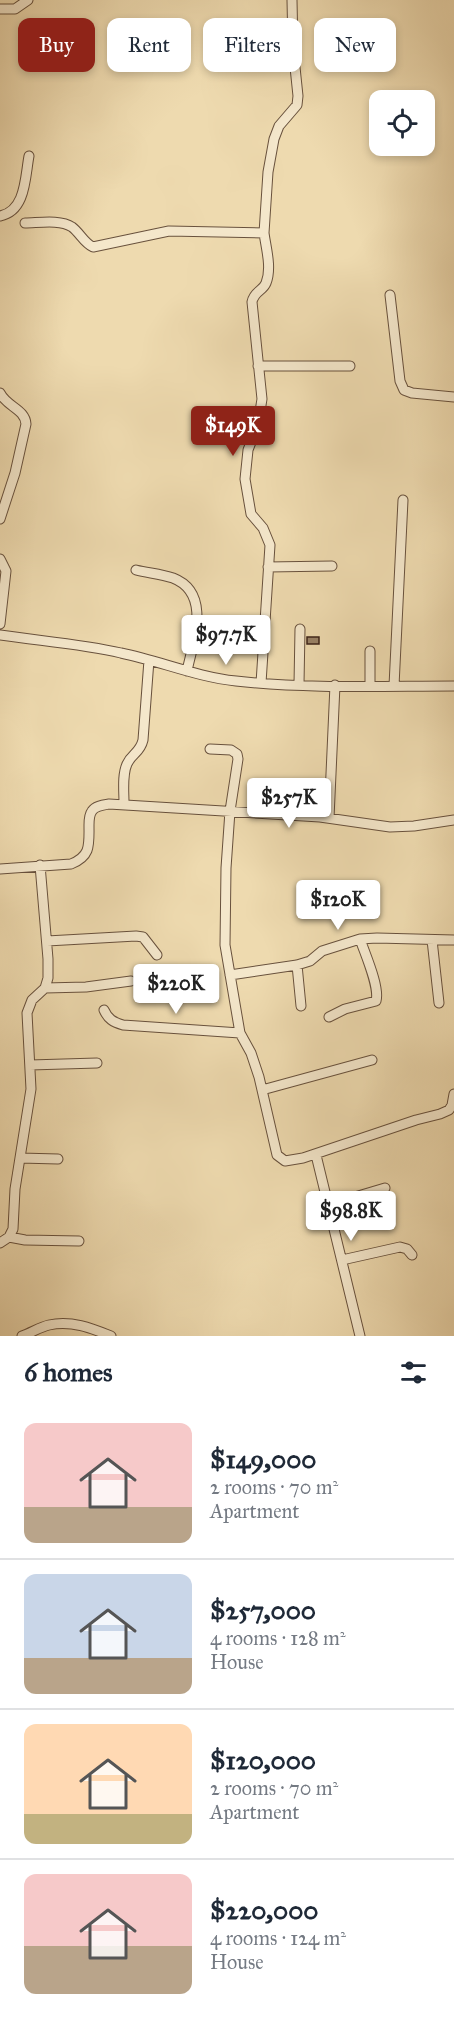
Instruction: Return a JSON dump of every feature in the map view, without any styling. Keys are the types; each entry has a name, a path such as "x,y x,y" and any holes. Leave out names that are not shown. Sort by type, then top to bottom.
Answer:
{"street":[{"path":"0,9 15,9 28,0"},
{"path":"261,683 270,545 263,528 251,513 245,479 248,450 261,413 262,389 252,302 256,292 266,282 268,262 264,233 268,172 274,139 279,126 297,105 292,0"},
{"path":"0,216 15,210 21,197 29,156"},
{"path":"25,223 64,223 73,227 93,247 169,231 264,233"},
{"path":"390,295 400,381 404,390 412,393 454,397"},
{"path":"258,366 350,366"},
{"path":"0,393 4,401 26,417 15,473 0,519"},
{"path":"394,686 403,500"},
{"path":"0,559 6,571 0,624"},
{"path":"268,567 332,566"},
{"path":"136,570 172,578 186,587 196,603 198,616 187,671"},
{"path":"299,684 300,629"},
{"path":"0,635 99,648 235,681 454,686"},
{"path":"370,651 370,685"},
{"path":"124,803 127,765 141,748 143,740 149,660"},
{"path":"329,818 335,685"},
{"path":"210,749 231,750 237,754 238,759 230,811 225,945 240,1033 251,1053 277,1155 285,1161 316,1155 416,1120 440,1114 449,1110 454,1094"},
{"path":"0,869 71,864 80,860 88,849 92,810 97,807 124,803 329,818 390,827 454,820"},
{"path":"0,1243 9,1237 13,1229 15,1190 31,1089 27,1012 32,1000 45,988 49,968 40,865"},
{"path":"47,941 136,936 143,937 157,955"},
{"path":"230,975 297,965 310,961 322,951 360,939 454,940"},
{"path":"329,1017 345,1009 376,1001 378,996 360,939"},
{"path":"432,940 439,1003"},
{"path":"297,965 301,1006"},
{"path":"45,988 86,987 131,981"},
{"path":"104,1010 114,1023 123,1025 240,1033"},
{"path":"262,1090 372,1059"},
{"path":"30,1065 97,1063"},
{"path":"316,1155 360,1336"},
{"path":"20,1158 58,1160"},
{"path":"328,1205 385,1188"},
{"path":"9,1237 25,1240 79,1241"},
{"path":"342,1260 400,1247 407,1249 412,1255"},
{"path":"22,1336 47,1325 69,1323 111,1336"}],"building":[{"path":"307,637 319,637 319,644 307,644"}]}
